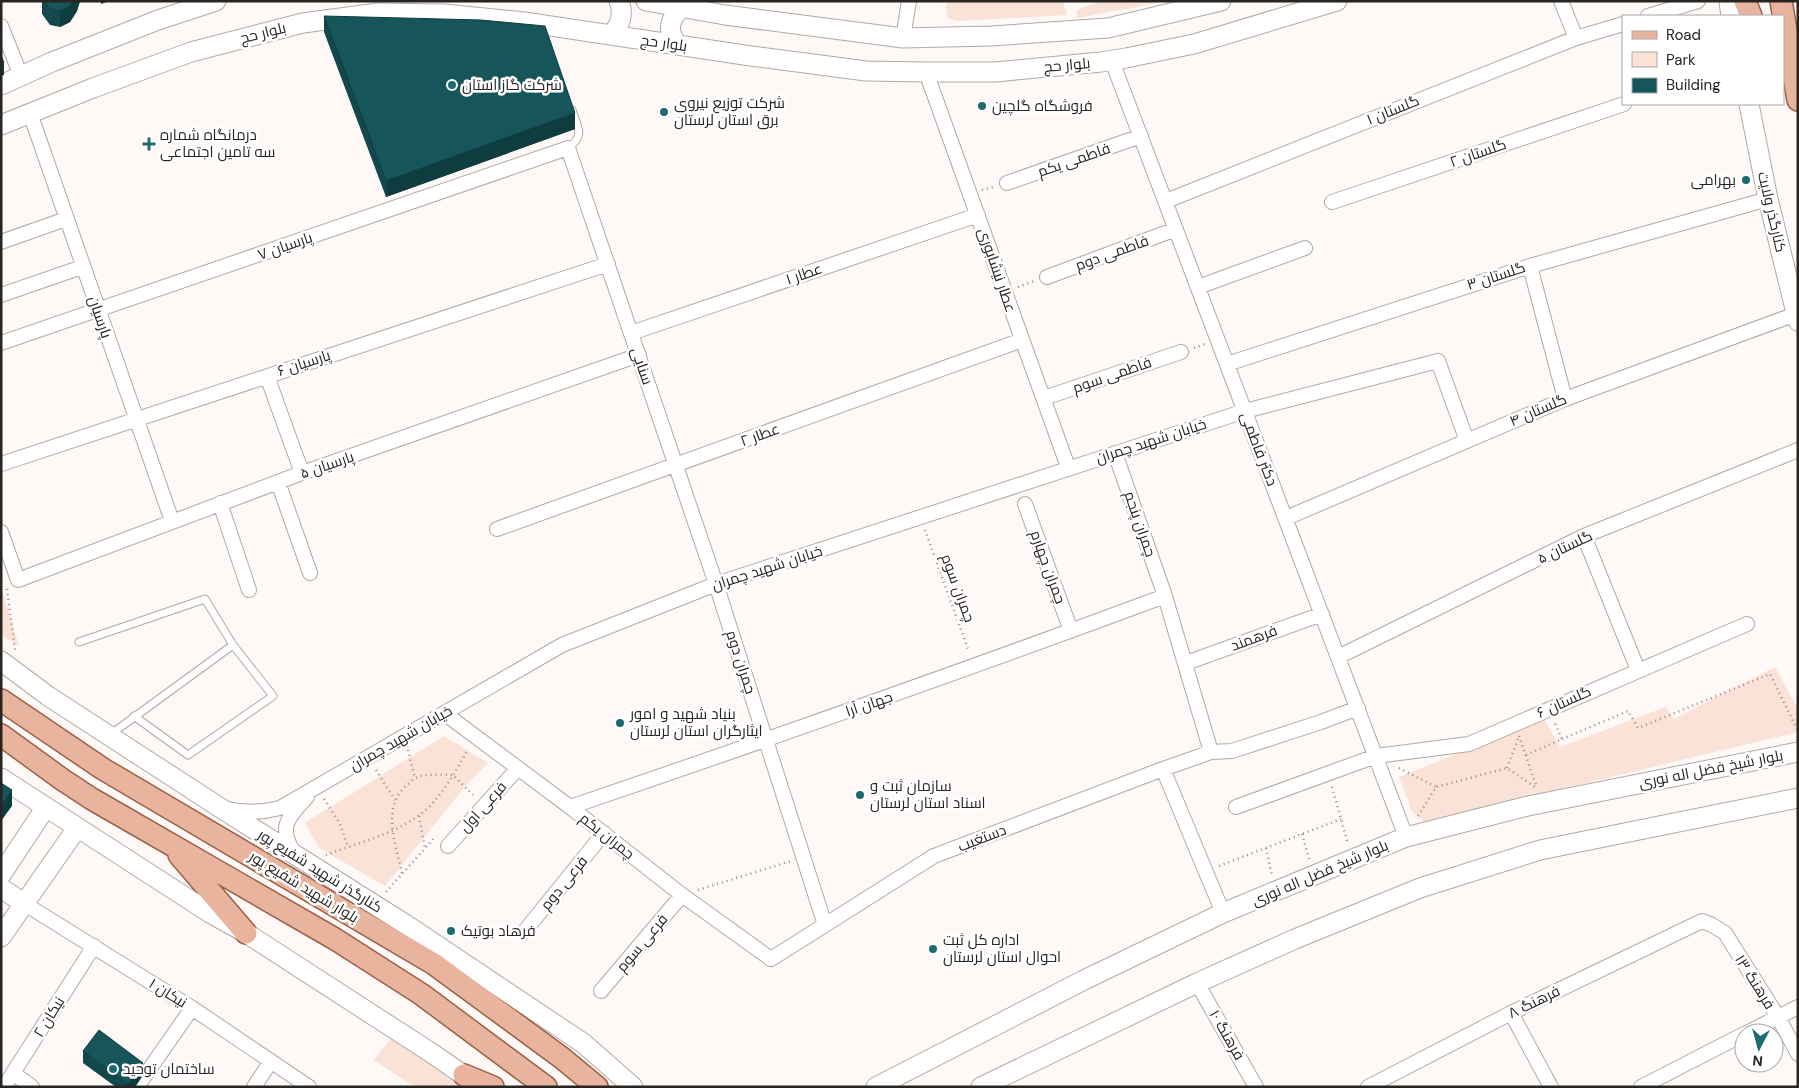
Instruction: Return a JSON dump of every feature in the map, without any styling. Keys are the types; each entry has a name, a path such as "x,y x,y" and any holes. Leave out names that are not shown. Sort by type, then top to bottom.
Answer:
{"main road":[{"path":"1,85 158,20 216,1"},
{"path":"610,35 619,25 621,18 619,1"},
{"path":"646,1 725,15 903,38 992,36 1108,28 1221,1"},
{"name":"بلوار حج","path":"1,125 191,52 303,23 378,12 444,14 546,30 610,35 866,71 994,72 1112,60 1194,44 1337,1"},
{"path":"1729,1 1732,15"},
{"path":"1745,1 1751,15"},
{"path":"1781,1 1783,15"},
{"path":"678,45 672,36 670,24 677,12 682,8"},
{"path":"1784,18 1798,100"},
{"path":"1784,82 1798,106"},
{"name":"کنارگذر ولایت","path":"1749,105 1768,199 1797,318"},
{"name":"کنارگذر شهید شفیع پور","path":"1,661 48,696 219,807 405,924 582,1043 633,1087"},
{"name":"بلوار شهید شفیع پور","path":"1,700 103,769 434,964 562,1058 597,1087"},
{"name":"بلوار شهید شفیع پور","path":"1,735 63,780 169,844 335,939 421,994 546,1087"},
{"name":"بلوار شیخ فضل اله نوری","path":"876,1087 1084,980 1223,914 1406,837 1528,806 1798,752"},
{"path":"1,778 210,913 246,933 472,1081 493,1087"},
{"path":"984,1086 1197,983 1295,939 1420,888 1540,850 1798,798"},
{"path":"1,875 46,807"},
{"path":"1,938 77,828"},
{"path":"169,844 246,933"},
{"path":"1,888 25,904"}],"street":[{"path":"903,38 910,1"},
{"path":"1561,1 1576,38"},
{"path":"1651,15 1698,1"},
{"name":"گلستان ۱","path":"1166,201 1576,38 1622,24"},
{"path":"1,26 21,76"},
{"name":"دکتر فاطمی","path":"1112,60 1406,837"},
{"name":"عطار نیشابوری","path":"926,72 1068,467"},
{"name":"گلستان ۲","path":"1332,202 1622,105"},
{"name":"پارسیان","path":"30,113 82,267 172,521"},
{"name":"فاطمی یکم","path":"1007,183 1141,136"},
{"name":"سنایی","path":"568,148 716,584"},
{"name":"پارسیان ۷","path":"1,343 568,148"},
{"name":"گلستان ۳","path":"1227,364 1530,266 1768,199"},
{"name":"عطار ۱","path":"631,333 978,215"},
{"path":"1,242 66,219"},
{"name":"فاطمی دوم","path":"1047,277 1176,229"},
{"path":"1198,287 1304,248"},
{"name":"پارسیان ۶","path":"1,464 608,264"},
{"path":"1530,266 1565,398"},
{"path":"1,295 82,267"},
{"name":"گلستان ۴","path":"1286,518 1565,398 1797,318"},
{"name":"عطار ۲","path":"497,530 1022,340"},
{"name":"فاطمی سوم","path":"1044,398 1181,352"},
{"name":"پارسیان ۵","path":"12,582 302,473 639,355"},
{"name":"خیابان شهید چمران","path":"316,788 562,645 716,584 1068,467 1245,411 1438,360 1467,441"},
{"path":"267,376 302,473"},
{"name":"گلستان ۵","path":"1338,657 1584,536 1798,450"},
{"name":"چمران پنجم","path":"1115,453 1166,596 1211,752"},
{"path":"278,482 310,573"},
{"path":"220,503 249,590"},
{"name":"چمران چهارم","path":"1025,504 1072,631"},
{"path":"1,532 12,582"},
{"path":"1584,536 1638,670"},
{"name":"چمران دوم","path":"716,584 825,925"},
{"name":"جهان آرا","path":"570,807 766,741 1166,596"},
{"name":"فرهمند","path":"1186,663 1322,614"},
{"name":"گلستان ۶","path":"1236,807 1376,756 1469,744 1747,624"},
{"name":"دستغیب","path":"771,959 934,856 1211,752 1232,751 1358,708"},
{"name":"چمران یکم","path":"444,713 570,807 682,895 771,959"},
{"name":"فرعی اول","path":"448,846 518,768"},
{"path":"1163,769 1223,914"},
{"path":"219,807 243,812 264,812 280,808 316,788"},
{"path":"301,859 287,843 287,823 292,813 316,788"},
{"name":"فرعی دوم","path":"524,932 604,833"},
{"name":"فرعی سوم","path":"601,991 682,895"},
{"name":"نیکان ۱","path":"25,904 192,1008 309,1087"},
{"name":"فرهنگ ۸","path":"1368,1087 1511,1013 1702,921"},
{"name":"فرهنگ ۱۳","path":"1702,921 1724,933 1778,1017 1798,1054"},
{"name":"نیکان ۲","path":"4,1087 94,946"},
{"name":"فرهنگ ۱۰","path":"1197,983 1256,1087"},
{"path":"1766,1023 1798,1006"},
{"path":"137,1087 192,1008"},
{"path":"1511,1013 1552,1087"},
{"path":"1641,1087 1734,1040"},
{"path":"254,1087 271,1061"},
{"path":"13,1073 32,1087"}],"lane":[{"path":"568,98 580,135 578,141 568,148"},
{"path":"79,642 205,599 233,645 272,696 188,755 134,716"},
{"path":"108,735 233,645"}],"path":[{"path":"970,194 1007,183"},
{"path":"1004,292 1047,277"},
{"path":"1181,352 1218,340"},
{"name":"چمران سوم","path":"920,517 974,667"},
{"path":"12,582 18,674"},
{"path":"1526,755 1628,711 1638,728 1770,674 1798,731"},
{"path":"1549,709 1562,739"},
{"path":"405,736 415,778"},
{"path":"1376,756 1436,786 1507,768 1538,789 1519,736 1507,768"},
{"path":"301,859 348,847 393,830 419,816 430,806 453,775 475,737"},
{"path":"368,757 395,800"},
{"path":"1328,774 1352,859"},
{"path":"402,874 393,830 393,805 400,791 415,778 433,775 453,775 473,795"},
{"path":"1406,837 1436,786"},
{"path":"316,788 340,824 348,847"},
{"path":"419,816 425,849"},
{"path":"1206,871 1341,818"},
{"path":"1302,834 1313,876"},
{"path":"1266,848 1275,892"},
{"path":"682,895 804,857"}],"green space":[{"path":"947,1 1063,1 1067,15 951,20 946,14"},
{"path":"1101,1 1162,1 1077,18 1077,10"},
{"path":"1,587 19,646 1,635"},
{"path":"1775,667 1798,709 1798,732 1424,822 1412,811 1399,777 1544,719 1560,747 1666,707 1674,719"},
{"path":"444,736 488,763 467,784 385,886 319,848 305,823"},
{"path":"392,1037 461,1087 414,1087 374,1060"}],"building":[{"path":"44,1 73,1 70,6 60,11 50,9"},
{"name":"شرکت گاز استان","path":"324,16 481,20 545,26 575,113 386,181"},
{"path":"1,783 12,790 1,805"},
{"path":"99,1030 143,1063 128,1084 83,1051"}],"place":[{"name":"شرکت گاز استان","path":"452,85"},
{"name":"فروشگاه گلچین","path":"982,106"},
{"name":"شرکت توزیع نیروی برق استان لرستان","path":"664,112"},
{"name":"درمانگاه شماره سه تامین اجتماعی","path":"149,144"},
{"name":"بهرامی","path":"1746,180"},
{"name":"بنیاد شهید و امور ایثارگران استان لرستان","path":"620,723"},
{"name":"سازمان ثبت و اسناد استان لرستان","path":"860,795"},
{"name":"فرهاد بوتیک","path":"451,931"},
{"name":"اداره کل ثبت احوال استان لرستان","path":"933,949"},
{"name":"ساختمان توحید","path":"113,1069"}]}
